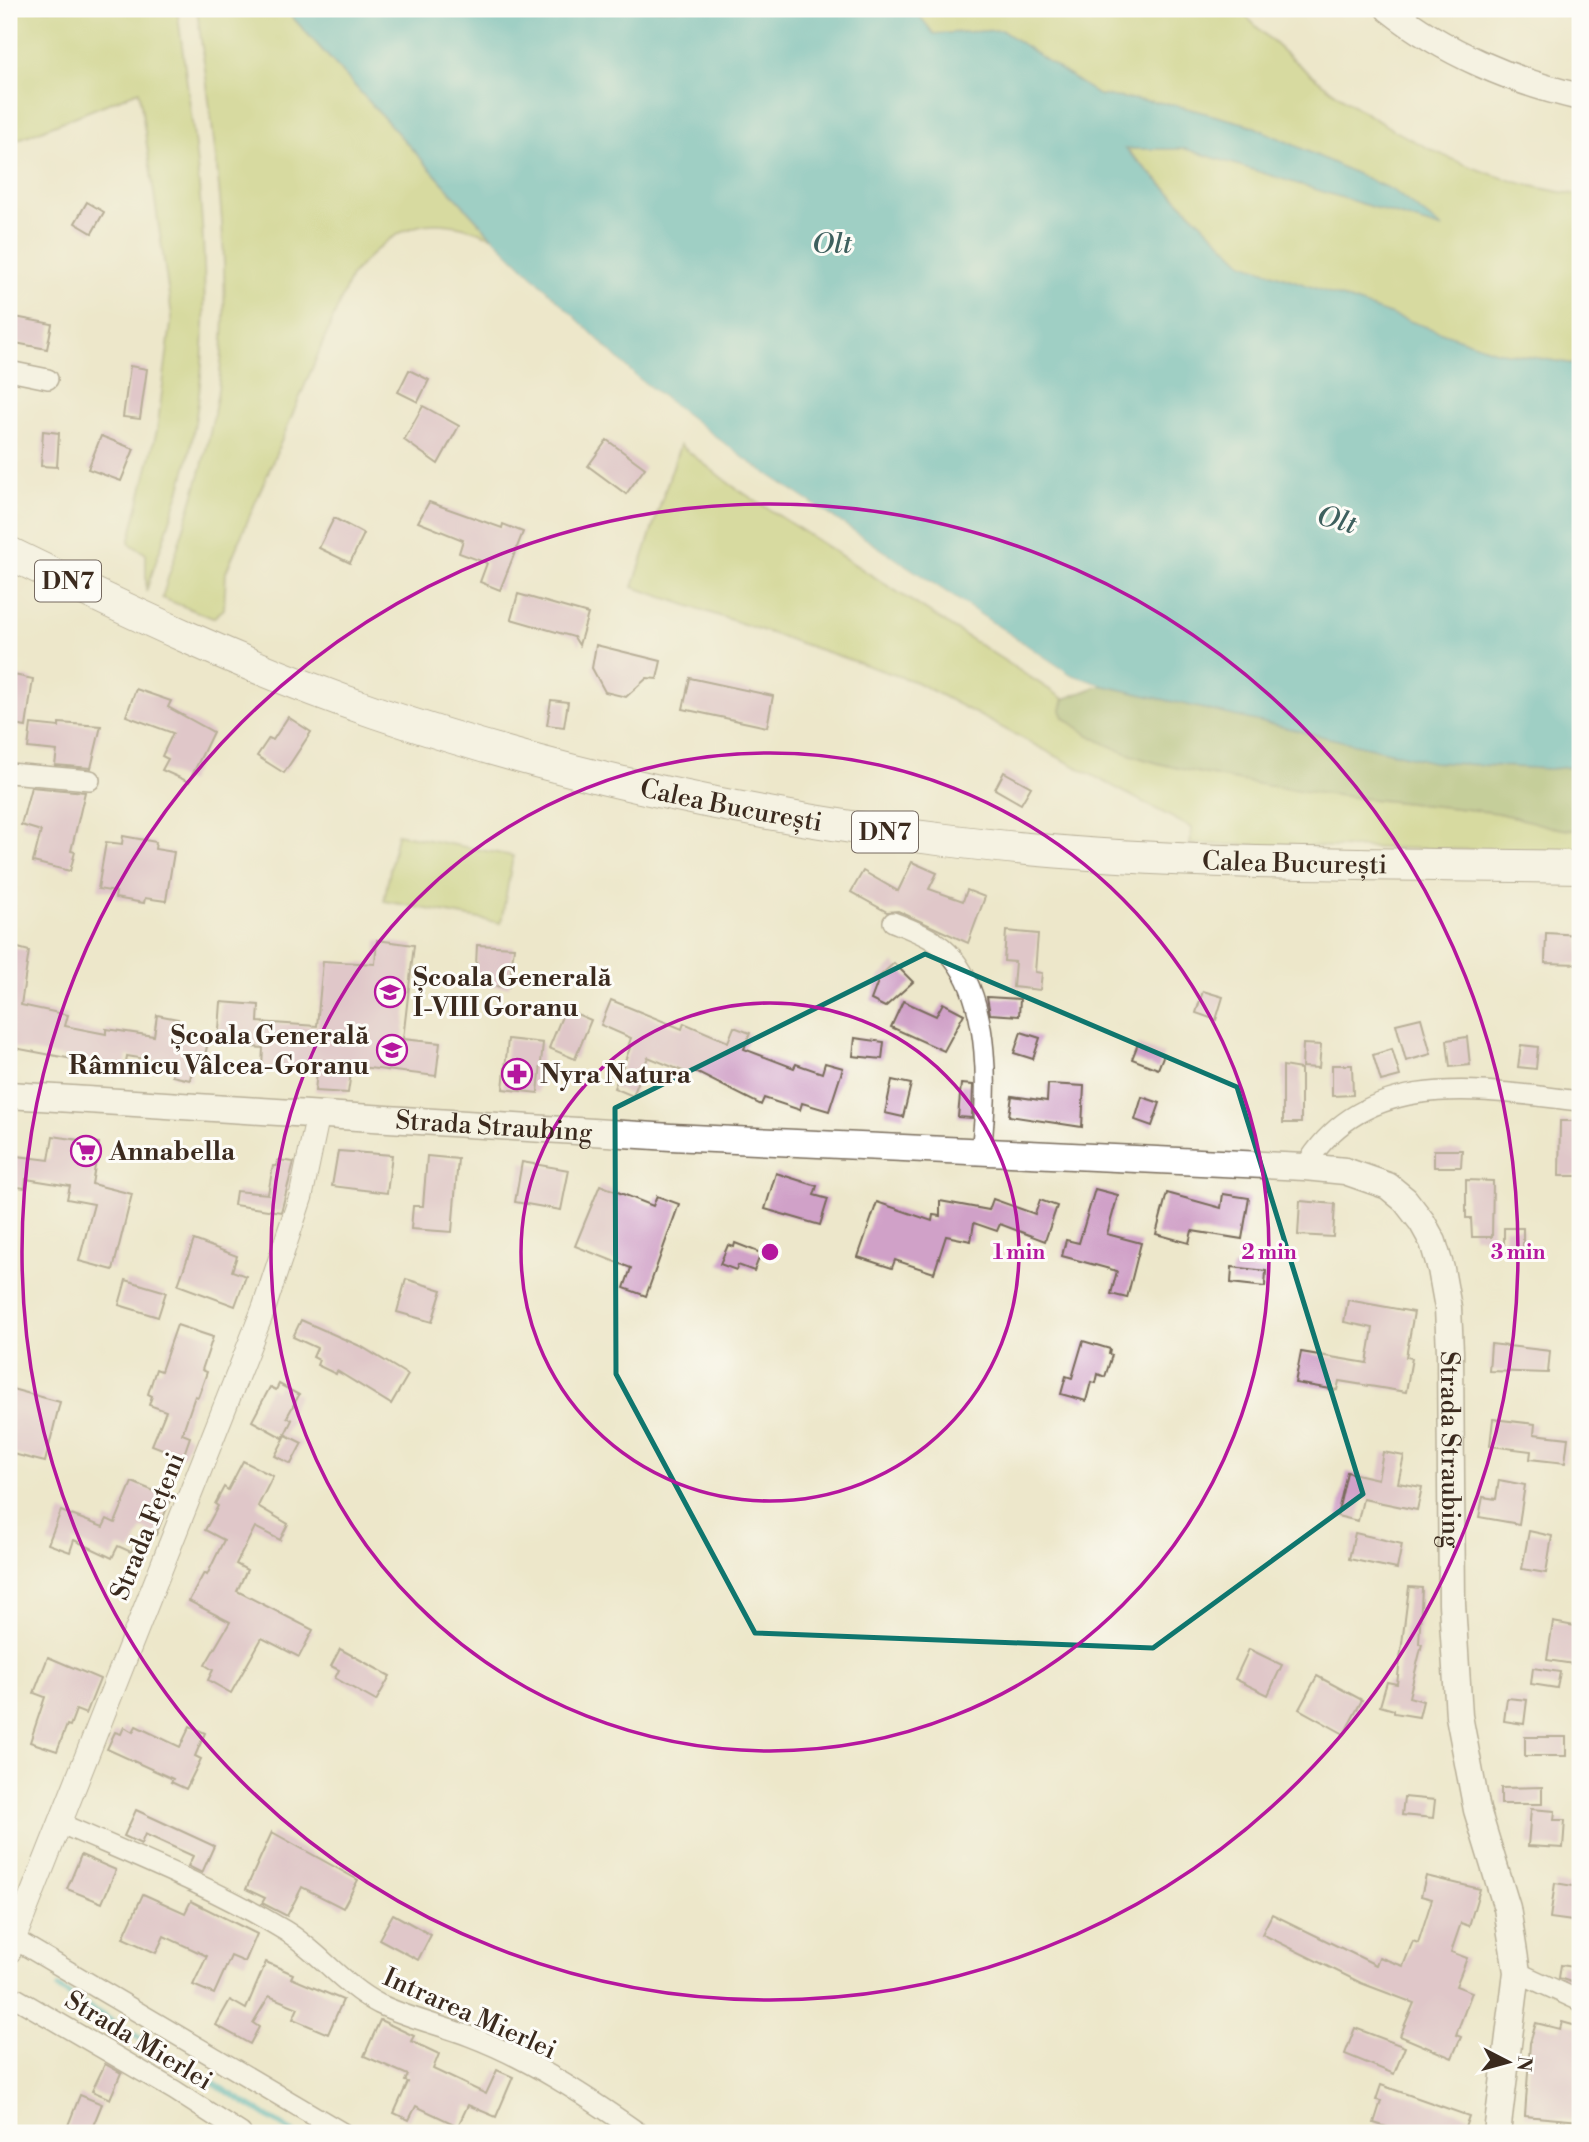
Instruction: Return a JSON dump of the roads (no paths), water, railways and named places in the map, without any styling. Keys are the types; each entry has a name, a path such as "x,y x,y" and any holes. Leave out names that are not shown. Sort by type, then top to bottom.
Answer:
{"highway":[{"name":"Calea București","path":"9,553 203,642 374,711 502,751 710,802 860,828 1058,851 1260,861 1580,867"}],"main road":[{"path":"1389,9 1436,41 1476,61 1580,97"},
{"name":"Strada Straubing","path":"9,1095 671,1137 1305,1167 1345,1171 1388,1186 1405,1200 1433,1242 1448,1308 1452,1604 1459,1716 1474,1798 1507,1908 1517,1972 1497,2133"}],"street":[{"path":"9,371 48,379"},
{"path":"9,773 90,780"},
{"path":"893,922 939,944 953,957 972,995 984,1054 986,1090 981,1151"},
{"path":"1305,1167 1320,1142 1334,1128 1383,1103 1415,1093 1469,1090 1580,1101"},
{"name":"Strada Fețeni","path":"11,1942 264,1308 301,1196 318,1115"},
{"name":"Intrarea Mierlei","path":"59,1823 249,1911 301,1941 358,1992 392,2009 471,2036 516,2057 584,2095 639,2133"},
{"path":"11,1942 343,2133"},
{"path":"1517,1972 1580,2001"},
{"name":"Strada Mierlei","path":"9,1994 174,2090 241,2133"}],"water":[{"name":"Olt","path":"285,9 914,9 934,34 1001,30 1098,95 1171,104 1250,125 1394,191 1443,229 1186,149 1125,149 1243,263 1495,351 1580,365 1580,766 1549,769 1433,762 1101,685 1071,675 747,461 636,377 493,238"}],"waterway":[{"path":"58,1988 294,2133"}],"place":[{"name":"Școala Generală I-VIII Goranu","path":"390,992"},
{"name":"Școala Generală Râmnicu Vâlcea-Goranu","path":"392,1050"},
{"name":"Nyra Natura","path":"517,1074"},
{"name":"Annabella","path":"86,1151"}]}
